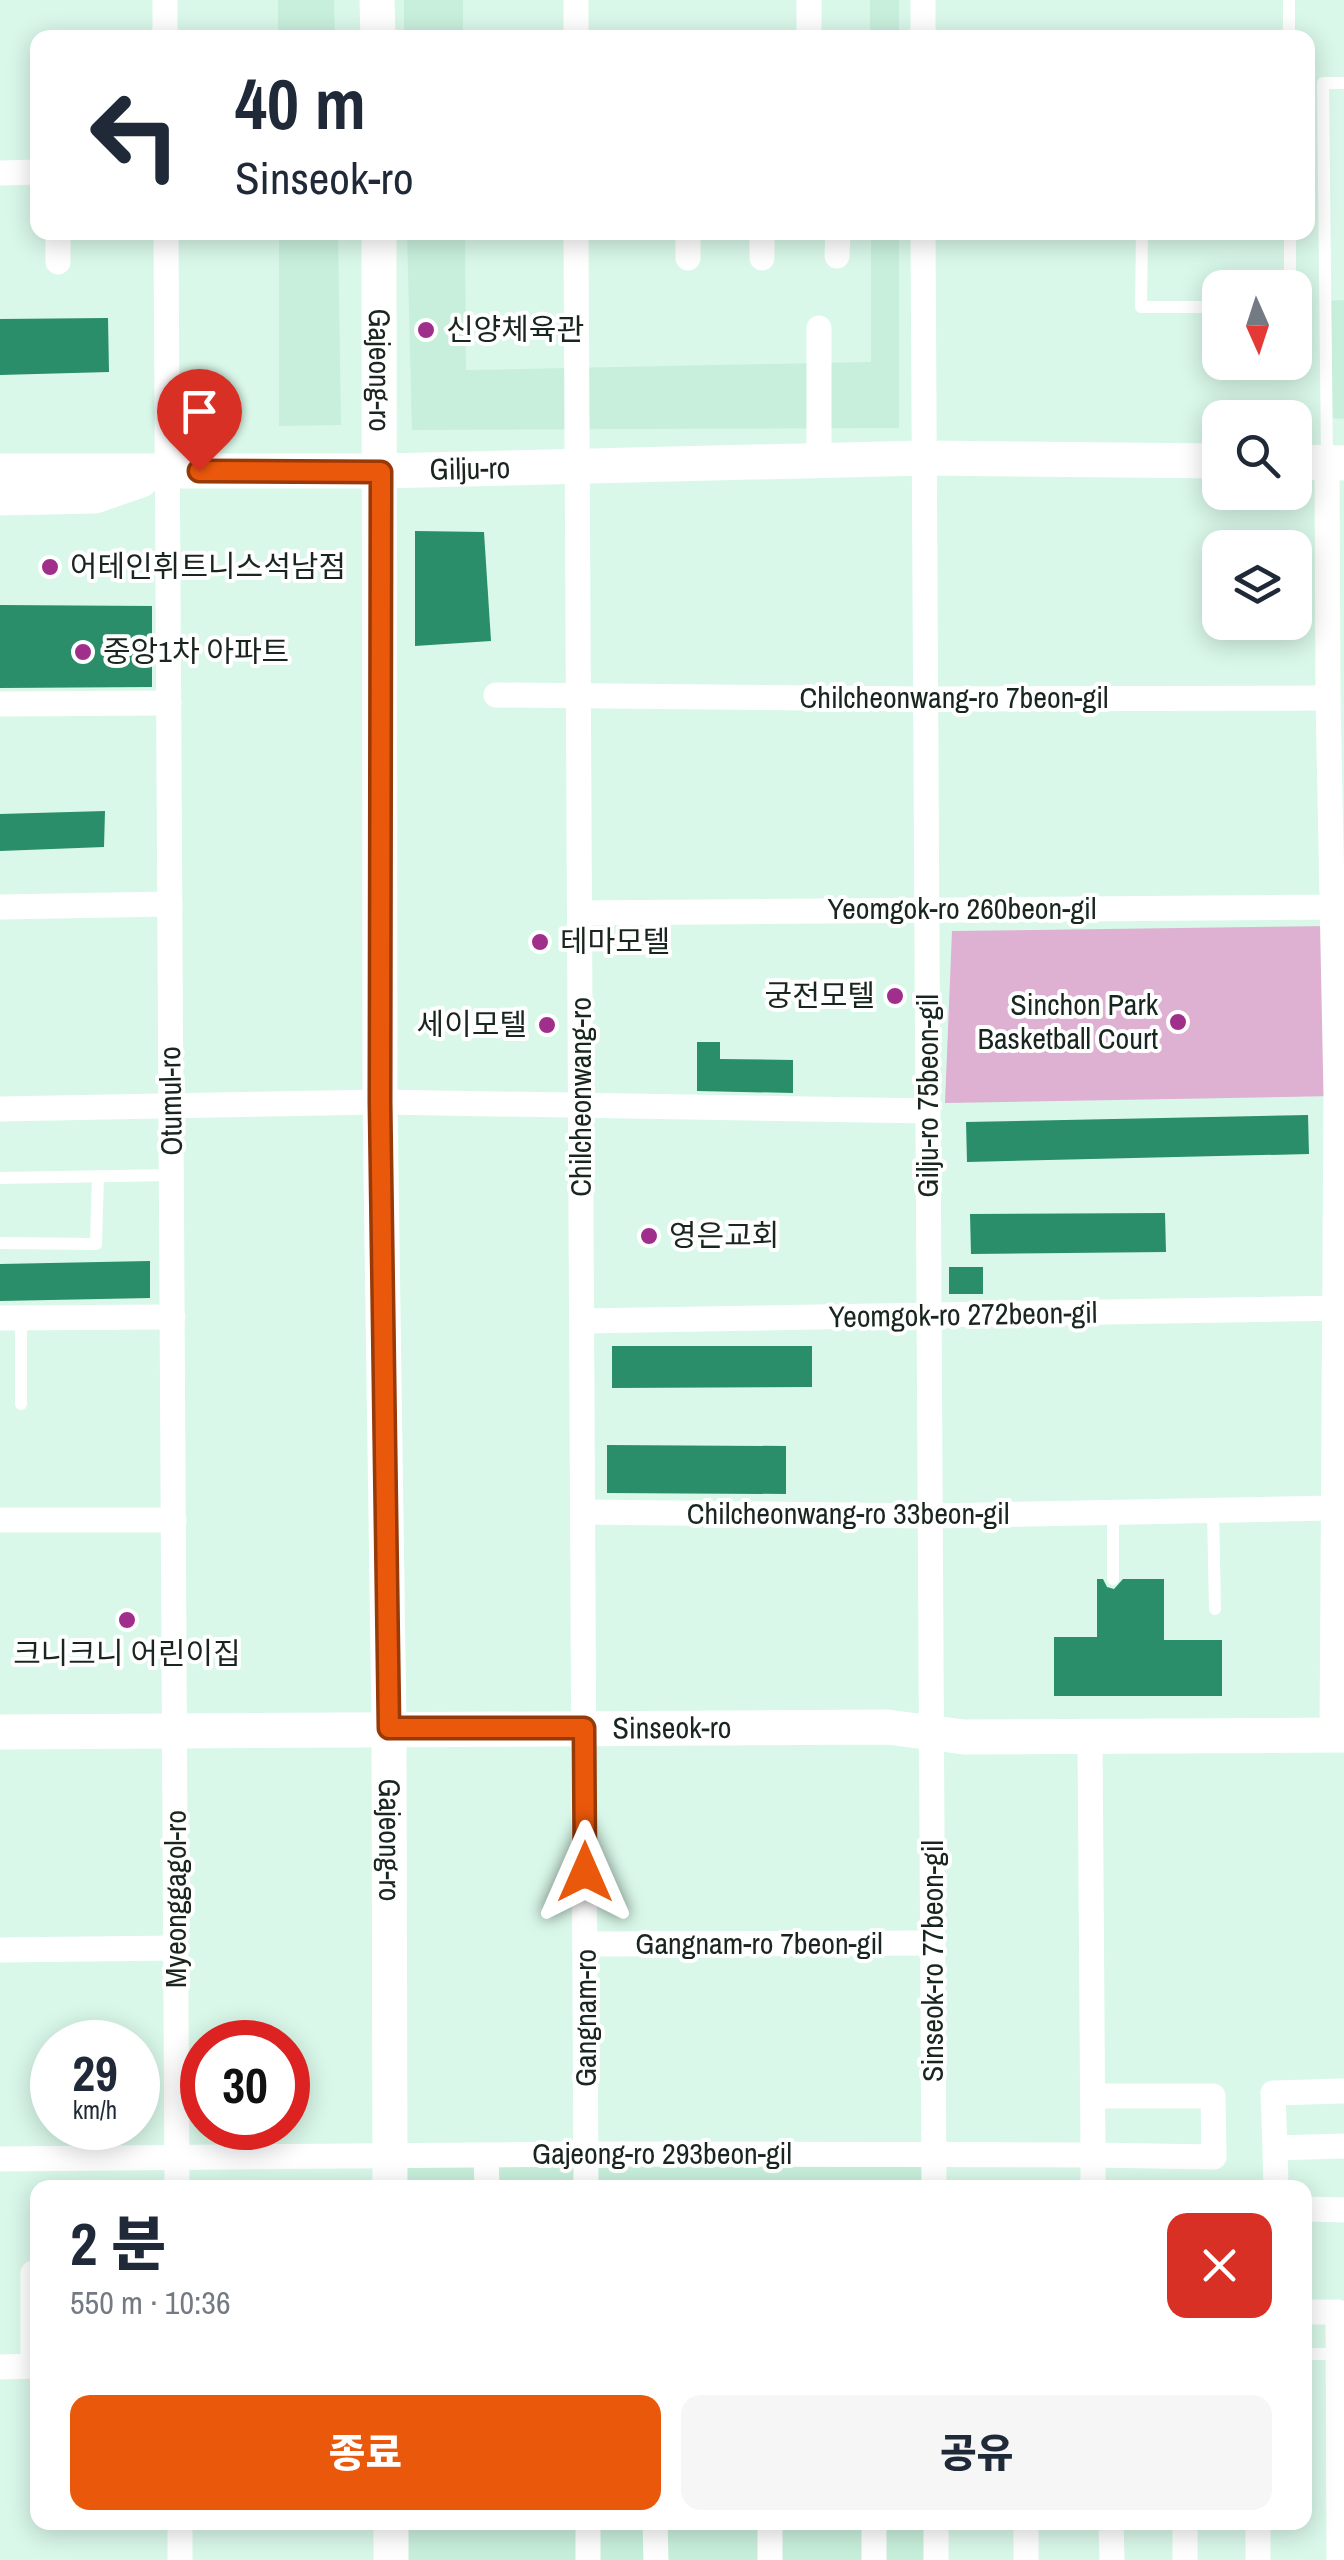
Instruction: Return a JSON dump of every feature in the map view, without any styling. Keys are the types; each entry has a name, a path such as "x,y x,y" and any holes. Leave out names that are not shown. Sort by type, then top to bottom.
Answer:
{"street":[{"path":"165,0 165,30"},
{"path":"378,0 378,30"},
{"path":"576,0 576,30"},
{"path":"809,0 810,28"},
{"path":"923,0 923,30"},
{"path":"0,173 30,172"},
{"path":"58,240 58,262"},
{"name":"Otumul-ro","path":"166,240 175,1731"},
{"name":"Gajeong-ro","path":"379,240 380,1102 389,1728 390,2172"},
{"name":"Chilcheonwang-ro","path":"576,240 584,1728"},
{"name":"Gilju-ro 75beon-gil","path":"923,240 932,1734"},
{"path":"818,328 819,460"},
{"path":"0,448 95,447 168,471"},
{"name":"Gilju-ro","path":"0,471 381,472 925,458 1202,461"},
{"path":"1322,462 1338,907 1339,1308 1333,1508 1338,1736"},
{"path":"0,498 95,496 168,471"},
{"name":"Chilcheonwang-ro 7beon-gil","path":"496,694 1328,698"},
{"path":"0,704 169,703"},
{"path":"0,908 170,904"},
{"name":"Yeomgok-ro 260beon-gil","path":"580,913 1338,907"},
{"path":"0,1110 380,1102 928,1111"},
{"name":"Yeomgok-ro 272beon-gil","path":"582,1322 1339,1308"},
{"path":"11,1318 172,1317"},
{"name":"Chilcheonwang-ro 33beon-gil","path":"583,1512 932,1516 1333,1508"},
{"path":"0,1520 174,1520"},
{"name":"Sinseok-ro","path":"0,1732 887,1726 932,1734 1338,1736"},
{"name":"Gangnam-ro","path":"584,1728 586,2180"},
{"name":"Myeonggagol-ro","path":"175,1731 177,2180"},
{"name":"Sinseok-ro 77beon-gil","path":"932,1734 934,2180"},
{"path":"1090,1737 1093,2180"},
{"name":"Gangnam-ro 7beon-gil","path":"585,1944 933,1943"},
{"path":"0,1950 176,1948"},
{"path":"1276,2180 1274,2093 1344,2091"},
{"name":"Gajeong-ro 293beon-gil","path":"0,2159 176,2160 390,2172 486,2155 934,2153 1214,2157 1213,2096 1093,2096"},
{"path":"1275,2148 1344,2146"},
{"path":"486,2155 486,2180"},
{"path":"1312,2209 1344,2210"},
{"path":"1312,2312 1341,2310 1340,2560"},
{"path":"0,2367 30,2366"},
{"path":"180,2530 180,2560"},
{"path":"391,2530 391,2560"},
{"path":"588,2530 588,2560"},
{"path":"656,2530 656,2560"},
{"path":"770,2530 770,2560"},
{"path":"874,2530 874,2560"},
{"path":"936,2530 936,2560"},
{"path":"1026,2530 1026,2560"},
{"path":"1111,2530 1112,2560"},
{"path":"1185,2530 1185,2560"},
{"path":"1258,2530 1258,2560"}],"lane":[{"path":"1289,0 1289,30"},
{"path":"1322,462 1323,83 1344,83"},
{"path":"1142,240 1142,306 1202,307"},
{"path":"1290,240 1290,270"},
{"path":"0,1178 172,1175"},
{"path":"0,1243 96,1244 98,1176"},
{"path":"11,1318 21,1404"},
{"path":"1213,1511 1214,1609"},
{"path":"1113,1513 1114,1579"},
{"path":"1312,2354 1338,2354"}],"shaded area":[{"path":"278,0 334,0 335,30 278,30"},
{"path":"404,0 463,0 463,30 404,30"},
{"path":"870,0 899,0 899,30 870,30"},
{"path":"279,240 338,240 341,425 279,426"},
{"path":"407,240 465,240 466,370 871,362 871,240 899,240 899,428 412,430"},
{"path":"1344,300 1344,419 1327,418 1325,301"},
{"path":"1333,926 1336,1096 945,1103 952,931"},
{"path":"924,2160 924,2180 397,2180 397,2162"},
{"path":"398,2530 925,2530 925,2560 398,2560"}],"building":[{"path":"108,318 109,372 0,375 0,319"},
{"path":"415,531 484,532 491,641 415,646"},
{"name":"중앙1차 아파트","path":"0,605 152,606 152,687 0,688"},
{"path":"105,811 104,847 0,851 0,814"},
{"path":"697,1042 720,1042 720,1059 793,1060 793,1093 697,1091"},
{"path":"1308,1115 1309,1154 967,1162 966,1122"},
{"path":"1165,1213 1166,1252 971,1254 970,1214"},
{"path":"150,1261 150,1298 0,1301 0,1264"},
{"path":"949,1267 983,1267 983,1294 949,1294"},
{"path":"612,1346 812,1346 812,1387 612,1388"},
{"path":"607,1445 786,1446 786,1494 607,1493"},
{"path":"1097,1579 1103,1579 1107,1587 1114,1589 1123,1579 1164,1579 1164,1640 1222,1640 1222,1696 1054,1696 1054,1637 1097,1637"}],"place":[{"name":"신양체육관","path":"426,330"},
{"name":"어테인휘트니스석남점","path":"50,567"},
{"name":"중앙1차 아파트","path":"83,652"},
{"name":"테마모텔","path":"540,942"},
{"name":"궁전모텔","path":"895,996"},
{"name":"Sinchon Park Basketball Court","path":"1178,1022"},
{"name":"세이모텔","path":"547,1025"},
{"name":"영은교회","path":"649,1236"},
{"name":"크니크니 어린이집","path":"127,1620"}],"route":[{"path":"199,471 381,472 380,1102 389,1728 584,1728 585,1872"}]}
